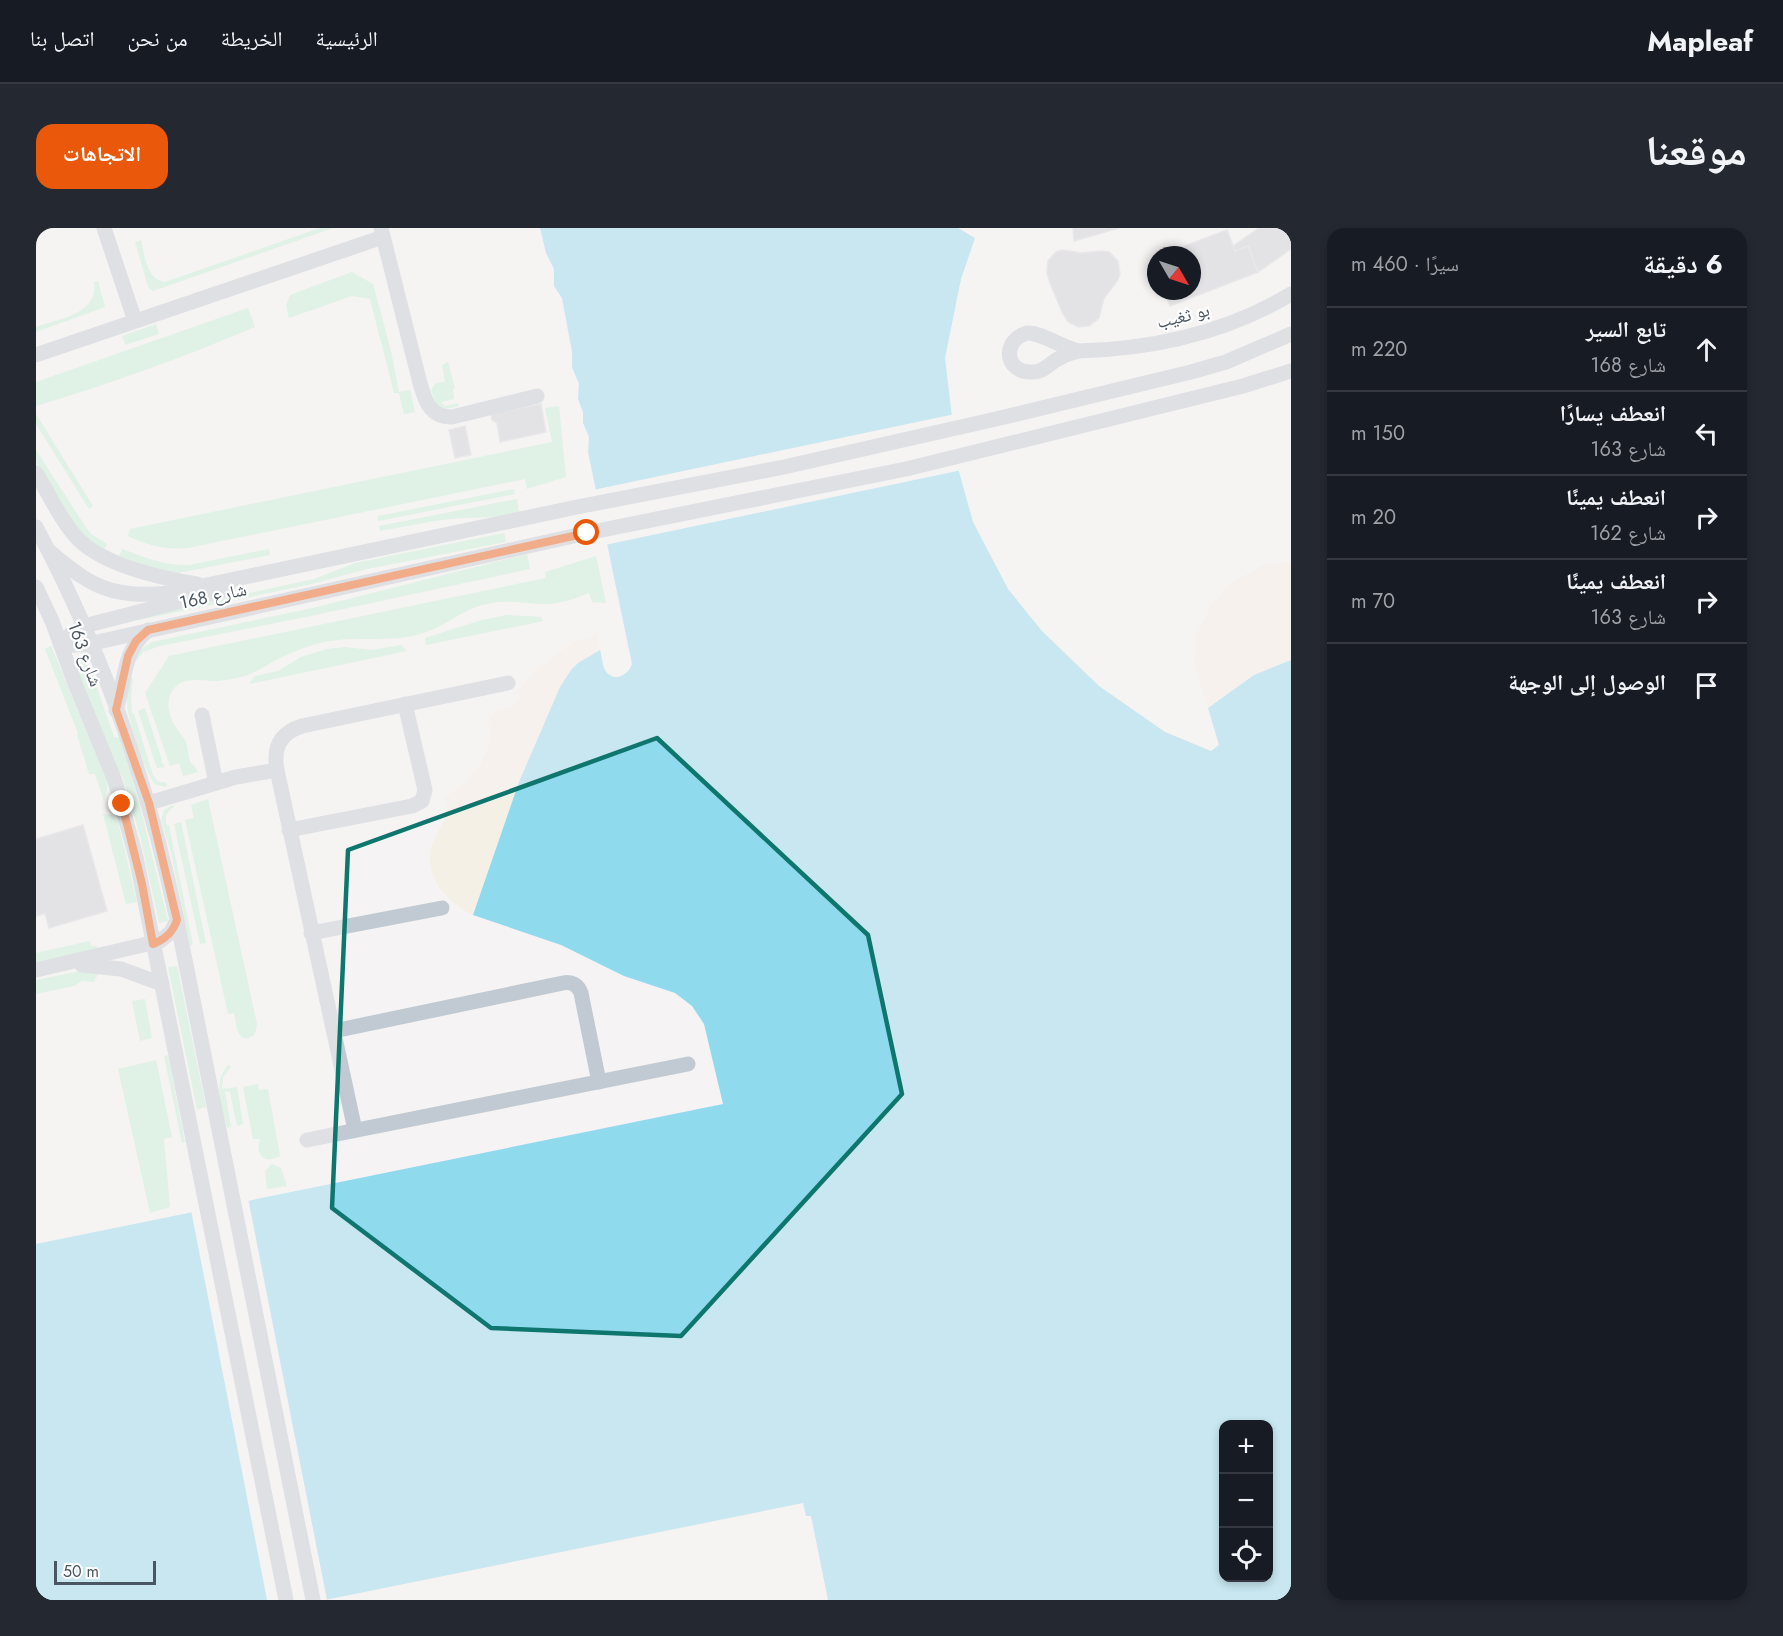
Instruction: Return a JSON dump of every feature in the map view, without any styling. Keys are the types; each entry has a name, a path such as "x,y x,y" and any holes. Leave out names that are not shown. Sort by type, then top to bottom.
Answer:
{"street":[{"path":"104,228 135,321"},
{"path":"36,355 382,232 420,383 429,408 439,415 452,417 537,396"},
{"name":"بو ثغيب","path":"1078,351 1110,350 1163,343 1203,333 1251,315 1291,294"},
{"name":"شارع 168","path":"49,551 87,580 102,588 121,594 169,593 582,506 784,467 996,419 1200,370 1243,355 1291,334"},
{"name":"شارع 168","path":"61,645 76,646 91,643 587,533 844,483 1243,386 1291,371"},
{"path":"36,473 72,532 92,550 113,561 145,572 203,585"},
{"name":"شارع 163","path":"36,527 91,643 149,803 177,920 313,1600"},
{"name":"شارع 168","path":"61,645 71,634 84,626 209,595 263,572"},
{"name":"شارع 163","path":"36,586 122,804 138,866 286,1600"},
{"name":"شارع 163","path":"116,710 128,656 136,641 148,630"},
{"path":"355,1130 289,830 275,760 276,748 283,736 295,728 508,683"},
{"path":"289,830 412,806 422,801 425,790 405,704"},
{"path":"202,715 216,783"},
{"path":"149,803 216,783 277,770"},
{"path":"311,933 442,908"},
{"path":"36,970 153,944 166,938 177,920"},
{"path":"61,964 121,969 162,984"},
{"path":"334,1031 571,982 578,987 581,993 598,1082"},
{"path":"307,1140 688,1064"}],"highlighted area":[{"path":"657,738 868,935 902,1094 681,1336 491,1328 332,1208 348,850"}],"green space":[{"path":"320,228 333,228 153,291 148,287 135,242 141,240 150,272 165,282"},
{"path":"352,272 373,284 391,351 399,392 410,390 415,412 404,414 399,393 394,393 370,299 352,296 289,318 286,306 290,295"},
{"path":"98,281 105,307 36,332 36,327 66,318 84,308 94,293 94,282"},
{"path":"248,308 255,327 147,370 36,406 36,382"},
{"path":"156,324 159,334 125,345 122,336"},
{"path":"448,362 455,388 453,389 454,399 441,402 445,406 458,403 459,406 445,409 436,404 431,390 436,383 445,382 442,365"},
{"path":"559,406 566,477 527,489 525,479 188,548 157,546 128,536 130,529 552,442 545,408"},
{"path":"36,414 93,506 89,509 36,424"},
{"path":"36,450 91,534 107,544 103,551 78,531 36,462"},
{"path":"514,489 515,494 378,521 378,516"},
{"path":"517,499 519,512 493,517 450,519 380,531 379,526"},
{"path":"504,533 506,542 367,569 312,584 110,626 109,623 314,579 355,563"},
{"path":"122,549 155,560 180,565 269,549 270,555 178,573 155,569 119,556"},
{"path":"527,554 530,569 160,646 143,652 136,661 133,659 141,649 152,642 317,607"},
{"path":"596,556 606,603 592,602 589,593 554,604 491,603 472,609 429,631 409,637 329,641 293,652 241,677 218,681 184,681 174,688 170,695 169,710 174,725 186,741 190,762 198,772 183,776 179,763 170,766 145,693 169,656 546,578 545,572"},
{"path":"507,615 541,617 543,621 426,645 425,638 482,620"},
{"path":"401,645 407,651 249,684 255,676 278,671 301,657 327,649 345,647 372,650"},
{"path":"51,646 108,783 104,801 95,774 89,774 78,733 45,649"},
{"path":"84,661 90,667 114,737 121,738 168,921 159,923 140,836 123,778 74,666"},
{"path":"129,677 133,678 132,713 153,775 157,781 167,783 167,787 156,785 152,780 138,748 127,706"},
{"path":"145,708 161,762 165,767 157,768 138,711"},
{"path":"208,799 257,1024 255,1034 249,1038 241,1037 234,1013 228,1014 185,820 194,818 191,805"},
{"path":"173,805 174,807 167,814 166,822 169,825 193,945 190,945 171,853 161,820 164,810"},
{"path":"103,814 112,815 118,822 137,902 126,904"},
{"path":"181,822 206,943 200,944 174,824"},
{"path":"90,941 91,946 97,946 98,950 36,964 36,953"},
{"path":"177,966 206,1107 197,1109 168,967"},
{"path":"80,971 98,974 94,982 82,981 74,986 36,994 36,980"},
{"path":"145,999 152,1038 140,1041 132,1001"},
{"path":"168,1055 185,1142 182,1143 164,1056"},
{"path":"156,1060 172,1137 164,1139 170,1207 150,1213 118,1069"},
{"path":"228,1065 231,1067 223,1077 222,1089 237,1087 243,1124 237,1126 230,1092 225,1091 231,1127 227,1128 219,1087 220,1079"},
{"path":"258,1084 259,1090 268,1089 280,1156 273,1159 262,1156 258,1150 260,1139 253,1139 243,1087"},
{"path":"272,1164 281,1168 287,1186 267,1189 265,1171"}],"sand":[{"path":"1291,562 1291,660 1254,675 1208,708 1195,667 1196,635 1211,606 1231,583 1263,565"},
{"path":"597,635 600,650 578,663 560,687 519,782 473,915 445,894 433,875 430,864 434,840 448,807 443,798 460,787 480,765 491,737 492,717 498,710 509,709 520,698 517,693 519,689 535,670 574,642"}],"water":[{"path":"540,228 958,228 975,238 961,279 945,358 958,468 973,522 1008,589 1042,631 1099,686 1165,732 1211,751 1219,745 1208,708 1254,675 1291,660 1291,1600 828,1600 811,1516 806,1516 803,1503 325,1600 36,1600 36,1244 723,1104 704,1024 692,1006 675,993 624,976 561,945 473,915 519,782 560,687 578,663 600,650 605,670 612,676 624,675 632,664 588,452 589,437 583,423 583,412 578,399 579,384 572,367 572,352 562,298 554,286 554,269 546,253"}],"pier":[{"path":"955,414 962,470 605,545 593,490"},
{"path":"248,1198 327,1600 267,1600 191,1210"}],"building":[{"path":"1073,228 1119,228 1074,241"},
{"path":"1259,228 1291,228 1291,249 1258,272 1248,246 1235,251 1233,246"},
{"path":"1227,230 1235,251 1248,246 1258,272 1201,294 1201,246 1185,246"},
{"path":"1062,250 1081,253 1109,252 1118,261 1120,274 1118,280 1104,298 1099,318 1089,326 1078,327 1068,322 1050,283 1047,273 1048,261 1056,252"},
{"path":"1168,300 1186,300 1170,306"},
{"path":"541,404 546,432 500,442 497,423 492,420 491,414"},
{"path":"465,426 471,455 455,458 449,430"},
{"path":"83,825 107,911 49,928 45,913 37,916 36,912 36,839"}],"route":[{"path":"122,804 136,856 153,944 166,938 177,920 149,803 116,710 128,656 131,648 141,636 148,630 587,533"}]}
